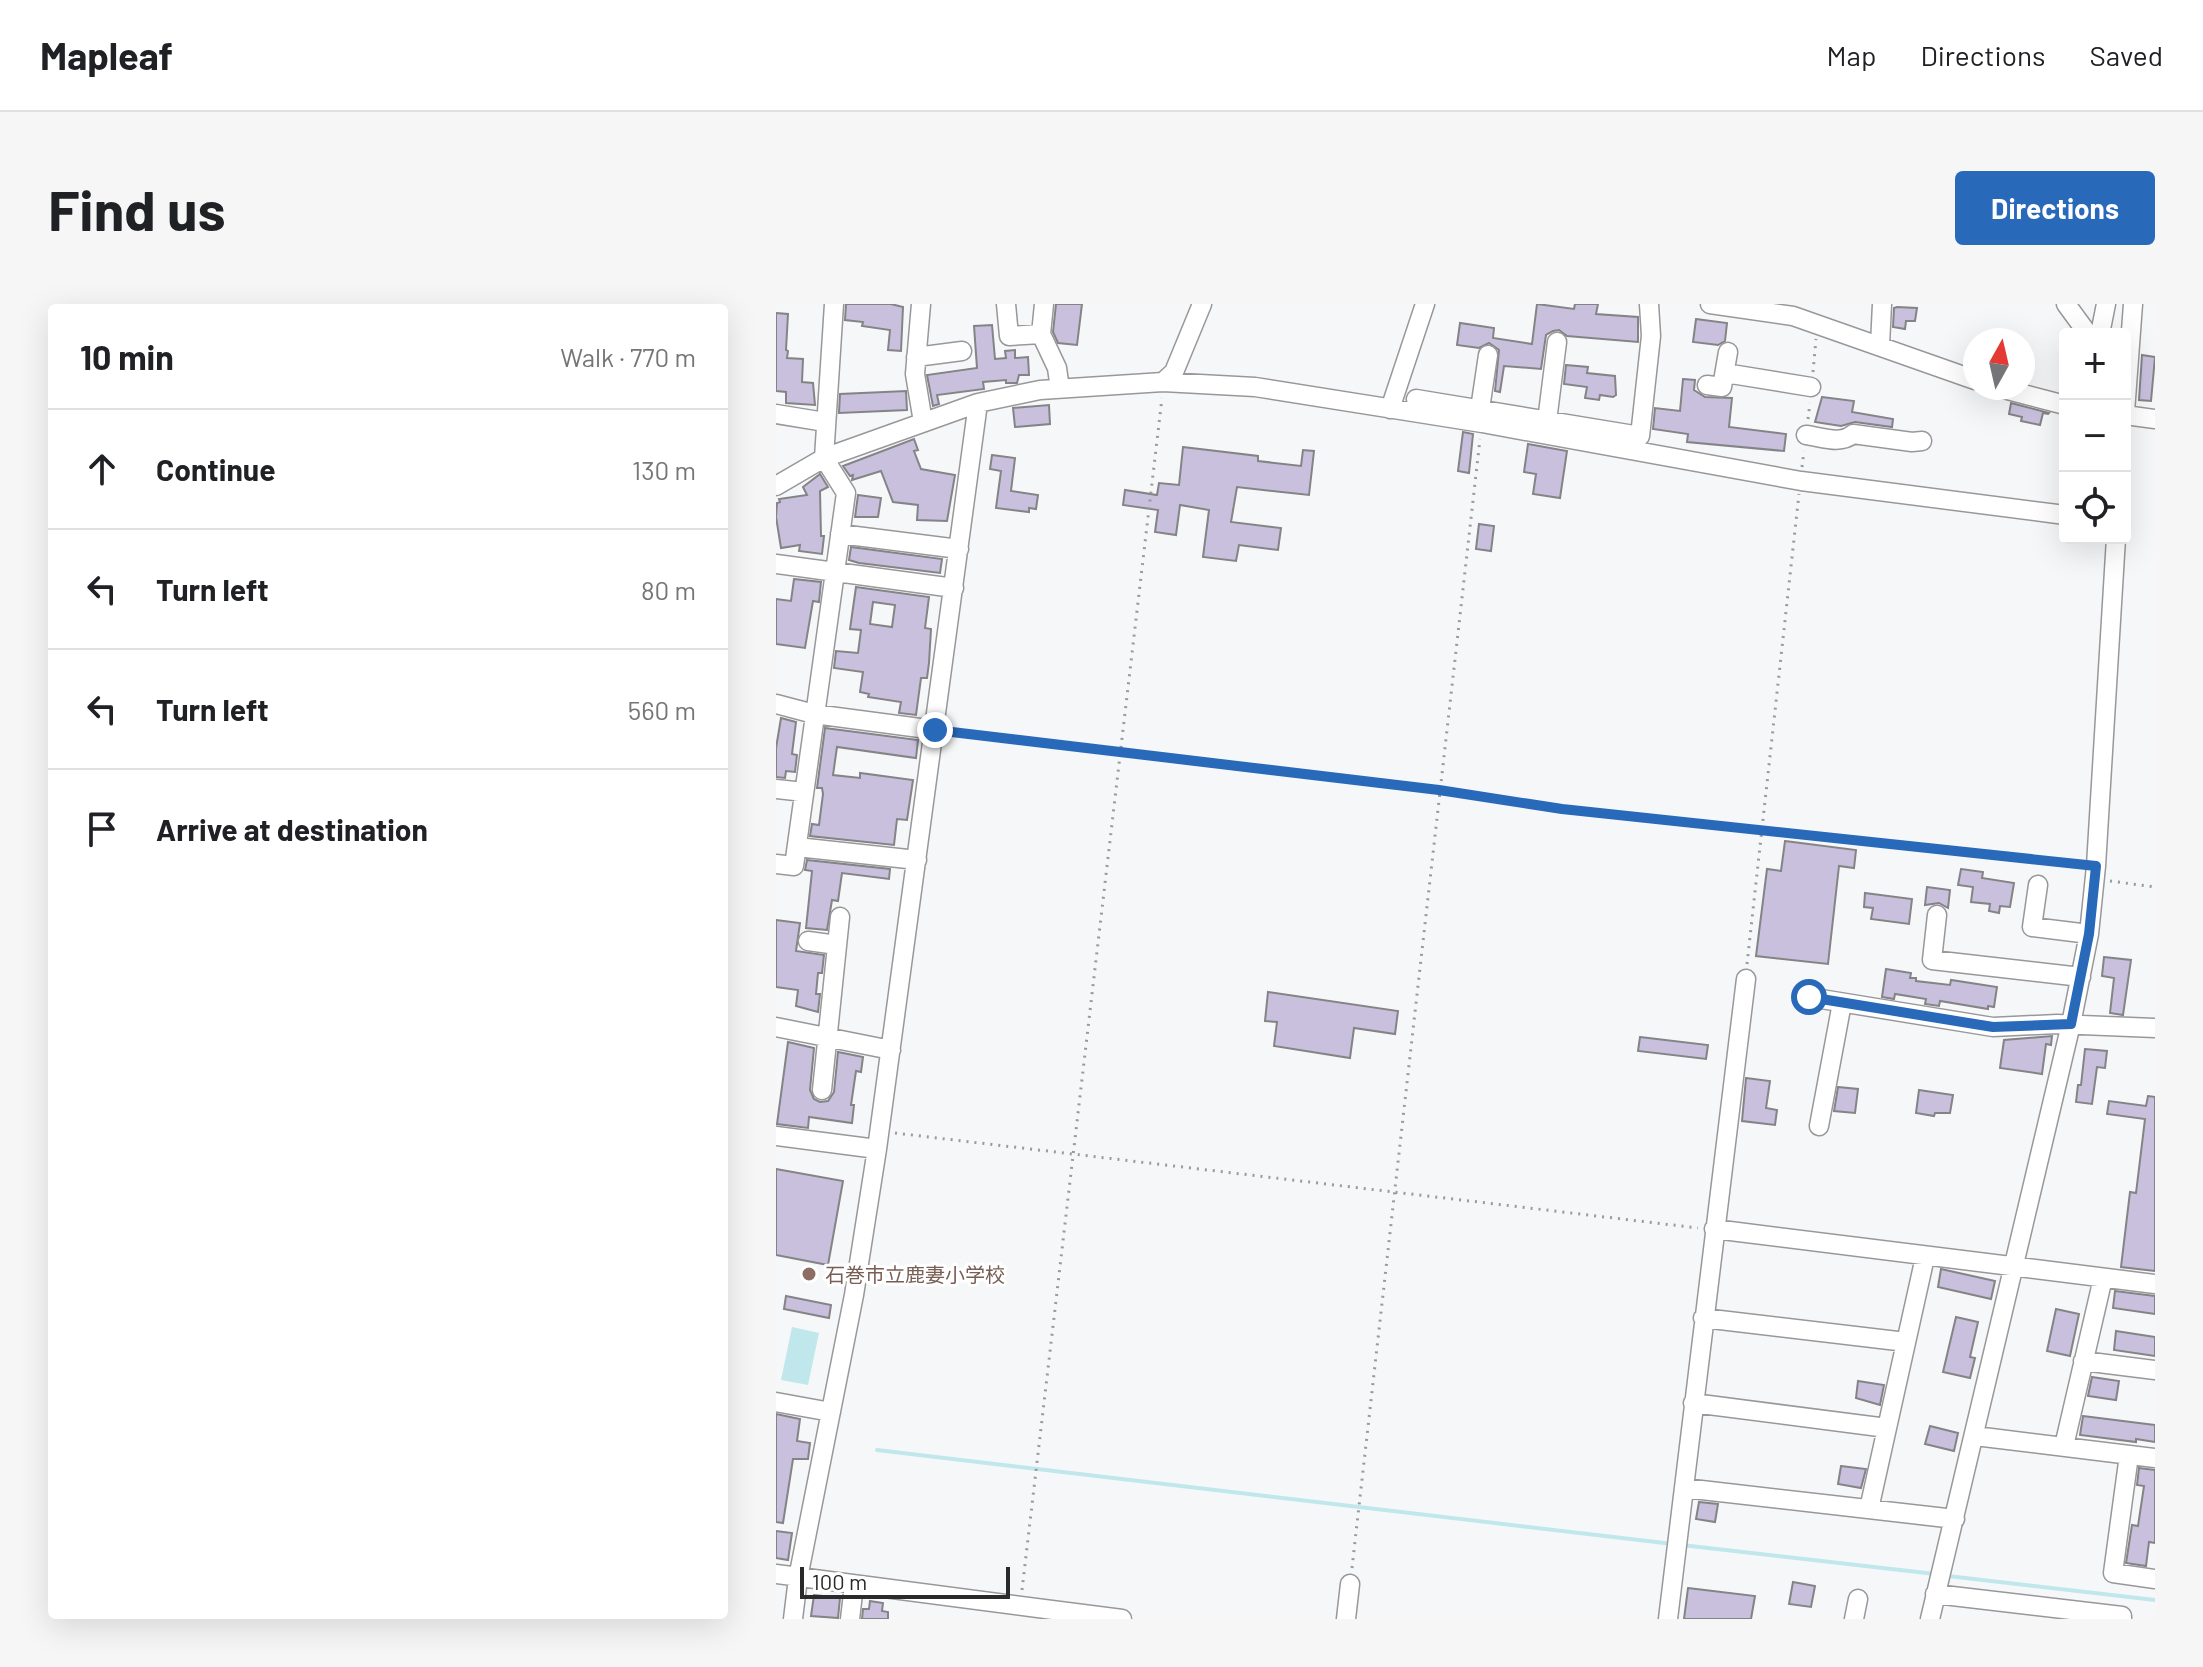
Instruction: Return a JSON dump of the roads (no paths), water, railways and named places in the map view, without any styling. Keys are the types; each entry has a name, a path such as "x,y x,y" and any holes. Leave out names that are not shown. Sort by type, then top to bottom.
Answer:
{"street":[{"path":"785,865 797,847 846,493 824,458 834,304"},
{"path":"921,304 915,374 923,422"},
{"path":"1006,304 1009,336 1041,334"},
{"path":"1044,304 1041,334 1057,368 1060,389"},
{"path":"1163,382 1174,372 1202,304"},
{"path":"1390,409 1425,304"},
{"path":"776,486 824,458 978,403 1040,390 1163,382 1255,387 1390,409 1547,421 1640,436 1651,336 1649,304"},
{"path":"1710,304 1766,308 1963,376"},
{"path":"1818,324 1820,304"},
{"path":"1880,345 1882,304"},
{"path":"2066,304 2084,328"},
{"path":"2101,328 2106,304"},
{"path":"2131,328 2133,304"},
{"path":"1547,421 1557,342"},
{"path":"916,357 962,351"},
{"path":"1707,385 1722,387 1728,352"},
{"path":"1481,416 1488,355"},
{"path":"1725,373 1811,387"},
{"path":"2035,397 2059,403"},
{"path":"1416,399 1481,416 1801,481 2059,514"},
{"path":"793,1619 879,1140 978,403"},
{"path":"776,414 825,422"},
{"path":"2131,414 2155,419"},
{"path":"1806,435 1839,440 1853,434 1922,441"},
{"path":"840,534 959,549"},
{"path":"1930,1619 2071,1024 2089,934 2116,544"},
{"path":"776,564 954,588"},
{"path":"776,704 814,714 935,730"},
{"path":"776,789 804,792"},
{"path":"797,847 917,860"},
{"path":"2038,885 2032,927 2089,934"},
{"path":"1937,915 1932,960 2081,977"},
{"path":"822,1090 840,917"},
{"path":"808,941 837,945"},
{"path":"1668,1619 1746,979"},
{"path":"1809,997 1993,1027 2071,1024 2155,1028"},
{"path":"1819,1126 1842,1003"},
{"path":"785,1022 829,1038 891,1050"},
{"path":"776,1136 879,1140"},
{"path":"1714,1229 2155,1284"},
{"path":"1869,1509 1925,1257"},
{"path":"2064,1446 2103,1278"},
{"path":"1703,1318 1906,1342"},
{"path":"2083,1361 2155,1370"},
{"path":"776,1402 831,1412"},
{"path":"1693,1403 1887,1428"},
{"path":"1975,1436 2155,1458"},
{"path":"2129,1455 2113,1573 2155,1579"},
{"path":"1684,1488 1955,1519"},
{"path":"776,1574 1020,1612 1122,1619"},
{"path":"1939,1581 2122,1616 2122,1619"},
{"path":"1346,1619 1350,1584"},
{"path":"850,1619 854,1585"},
{"path":"1854,1619 1858,1599"}],"water":[{"path":"792,1327 819,1333 808,1385 781,1380"}],"waterway":[{"path":"877,1450 1673,1544"},
{"path":"1682,1545 1935,1574"},
{"path":"1948,1576 2155,1600"}],"place":[{"name":"石巻市立鹿妻小学校","path":"809,1274"}]}
